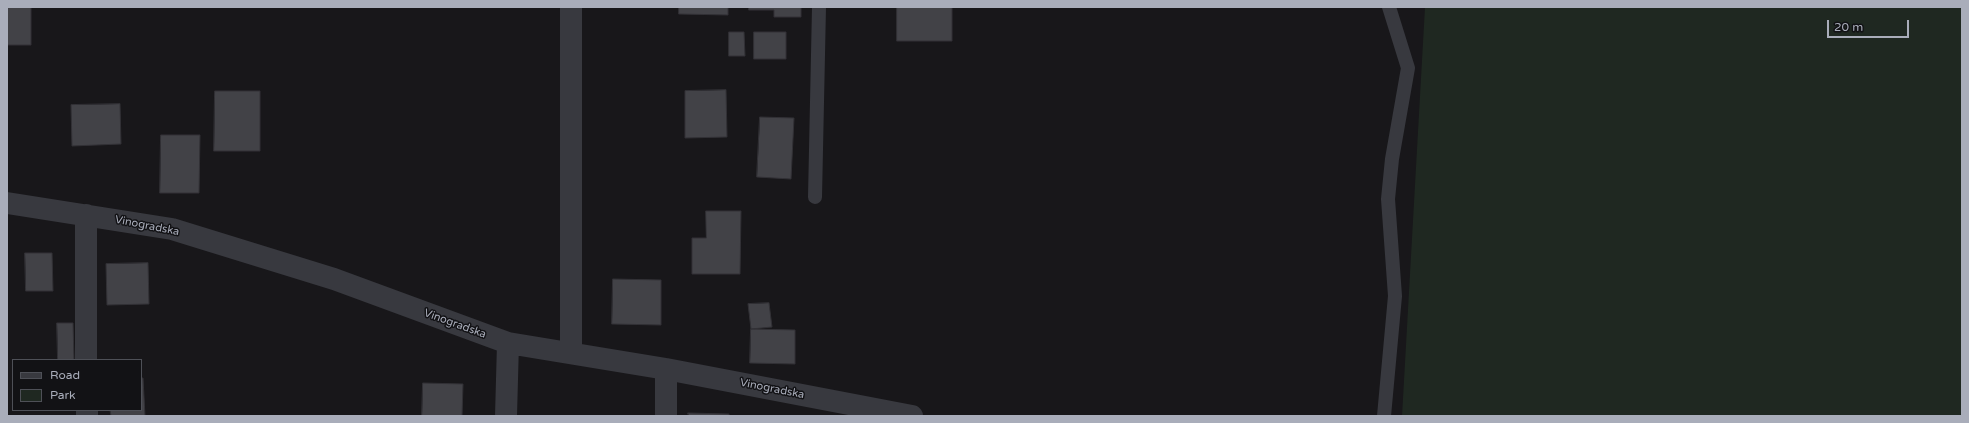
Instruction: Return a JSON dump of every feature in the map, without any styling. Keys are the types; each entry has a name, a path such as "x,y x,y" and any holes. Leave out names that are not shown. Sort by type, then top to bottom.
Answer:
{"street":[{"path":"571,7 571,352"},
{"name":"Vinogradska","path":"7,203 172,229 262,255 334,279 508,343 571,352 666,369 855,410 912,416"},
{"path":"86,215 86,359"},
{"path":"506,416 508,343"},
{"path":"666,369 666,416"}],"lane":[{"path":"815,197 819,7"},
{"path":"1384,416 1395,296 1388,199 1392,159 1408,68 1388,7"}],"green space":[{"path":"1425,7 1962,7 1962,416 1402,416"}],"building":[{"path":"7,7 31,7 31,45 7,45"},
{"path":"679,7 728,7 728,15 679,14"},
{"path":"749,7 801,7 801,17 774,17 774,10 749,10"},
{"path":"897,7 952,7 952,41 897,41"},
{"path":"729,32 744,32 745,56 729,56"},
{"path":"754,32 786,32 786,59 754,59"},
{"path":"726,90 727,137 685,138 685,91"},
{"path":"215,91 260,91 260,151 214,151"},
{"path":"120,104 121,144 72,146 71,105"},
{"path":"760,117 794,118 791,179 757,177"},
{"path":"161,135 200,135 199,193 160,193"},
{"path":"706,211 741,211 740,274 692,274 692,238 706,238"},
{"path":"25,253 52,253 53,291 26,291"},
{"path":"148,263 149,304 107,305 106,264"},
{"path":"613,279 661,280 661,325 612,324"},
{"path":"769,303 772,327 751,329 748,304"},
{"path":"57,323 73,323 74,359 58,359"},
{"path":"751,329 795,330 795,364 750,363"},
{"path":"143,378 145,416 111,416 110,411 142,411"},
{"path":"423,383 463,384 462,416 422,416"},
{"path":"688,413 729,414 729,416 689,416"}]}
